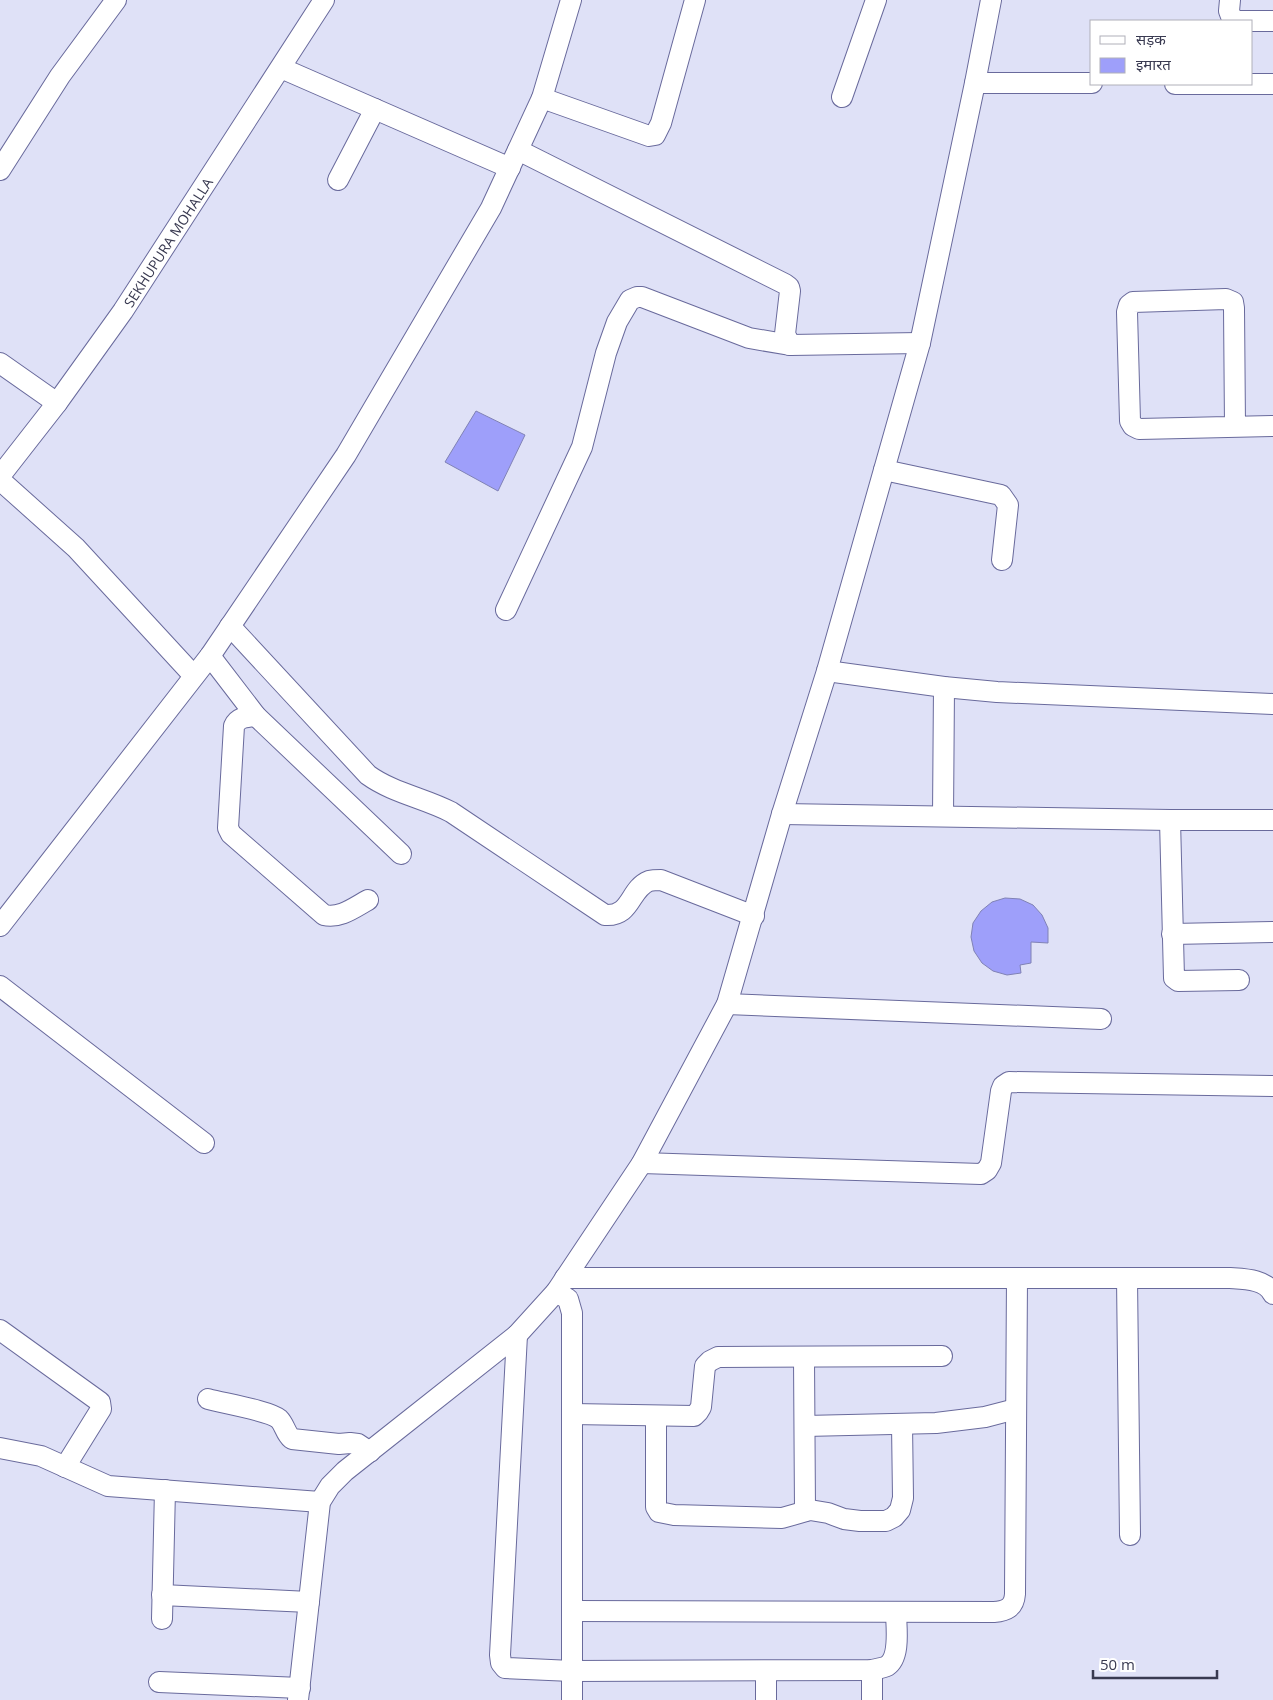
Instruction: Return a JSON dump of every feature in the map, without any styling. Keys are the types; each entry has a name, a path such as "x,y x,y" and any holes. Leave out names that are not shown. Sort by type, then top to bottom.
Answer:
{"street":[{"path":"0,170 60,76 116,0"},
{"name":"SEKHUPURA MOHALLA","path":"0,478 123,312 324,0"},
{"path":"0,926 210,656 346,454 491,208 542,98 571,0"},
{"path":"542,98 649,136 655,134 661,123 695,0"},
{"path":"842,97 876,0"},
{"path":"159,1682 299,1694 320,1502 330,1486 345,1471 517,1334 560,1285 642,1163 727,1004 782,814 827,672 920,343 991,0"},
{"path":"1230,0 1229,11 1232,18 1235,20"},
{"path":"1253,21 1273,21"},
{"path":"281,68 375,108 514,159 785,284 789,287 790,291 785,334 790,345"},
{"path":"975,82 1090,83"},
{"path":"1253,84 1273,84"},
{"path":"338,180 375,108"},
{"path":"506,610 582,448 606,353 617,322 630,300 642,297 749,338 790,345 920,343"},
{"path":"1235,426 1233,302 1226,299 1133,302 1129,305 1127,312 1130,421 1133,426 1139,429 1273,426"},
{"path":"0,363 57,403"},
{"path":"884,470 1001,495 1008,505 1002,560"},
{"path":"0,478 76,548 194,676"},
{"path":"230,626 368,775 381,784 452,812 605,915 614,916 622,912 643,885 650,880 661,880 754,916"},
{"path":"210,656 256,716 401,854"},
{"path":"827,672 944,687 1080,697 1273,704"},
{"path":"943,816 944,687"},
{"path":"256,716 240,718 234,726 228,828 231,834 324,916 338,916 368,900"},
{"path":"782,814 1273,820"},
{"path":"1170,820 1174,978 1178,981 1239,980"},
{"path":"1172,934 1273,932"},
{"path":"0,986 204,1143"},
{"path":"727,1004 1101,1019"},
{"path":"642,1163 982,1174 991,1163 1001,1091 1003,1086 1009,1082 1273,1086"},
{"path":"572,1611 994,1612 1003,1611 1010,1607 1014,1602 1017,1278"},
{"path":"560,1285 1127,1278 1249,1280 1261,1283 1271,1289 1273,1294"},
{"path":"1127,1278 1130,1535"},
{"path":"560,1285 568,1299 572,1313 572,1700"},
{"path":"0,1330 100,1402 101,1409 64,1467"},
{"path":"517,1334 501,1663 505,1668 572,1671 766,1672 872,1670 886,1667 893,1660 896,1652 896,1612"},
{"path":"572,1414 694,1416 701,1407 705,1366 710,1360 718,1357 942,1356"},
{"path":"804,1358 805,1511"},
{"path":"208,1399 266,1413 278,1418 292,1439 358,1444 370,1452"},
{"path":"805,1426 902,1424 967,1420 1016,1409"},
{"path":"656,1416 655,1502 659,1512 674,1515 782,1518 805,1511 818,1511 844,1519 886,1521 894,1517 900,1510 903,1498 902,1424"},
{"path":"0,1448 41,1456 108,1486 320,1502"},
{"path":"162,1619 164,1490"},
{"path":"162,1595 309,1602"},
{"path":"872,1670 872,1700"},
{"path":"766,1672 766,1700"}],"building":[{"path":"476,411 525,435 498,491 445,462"},
{"path":"1005,898 1020,899 1033,905 1042,915 1048,928 1048,943 1031,942 1031,963 1020,965 1021,973 1007,975 993,971 982,963 974,951 971,937 973,923 981,911 992,902"}]}
